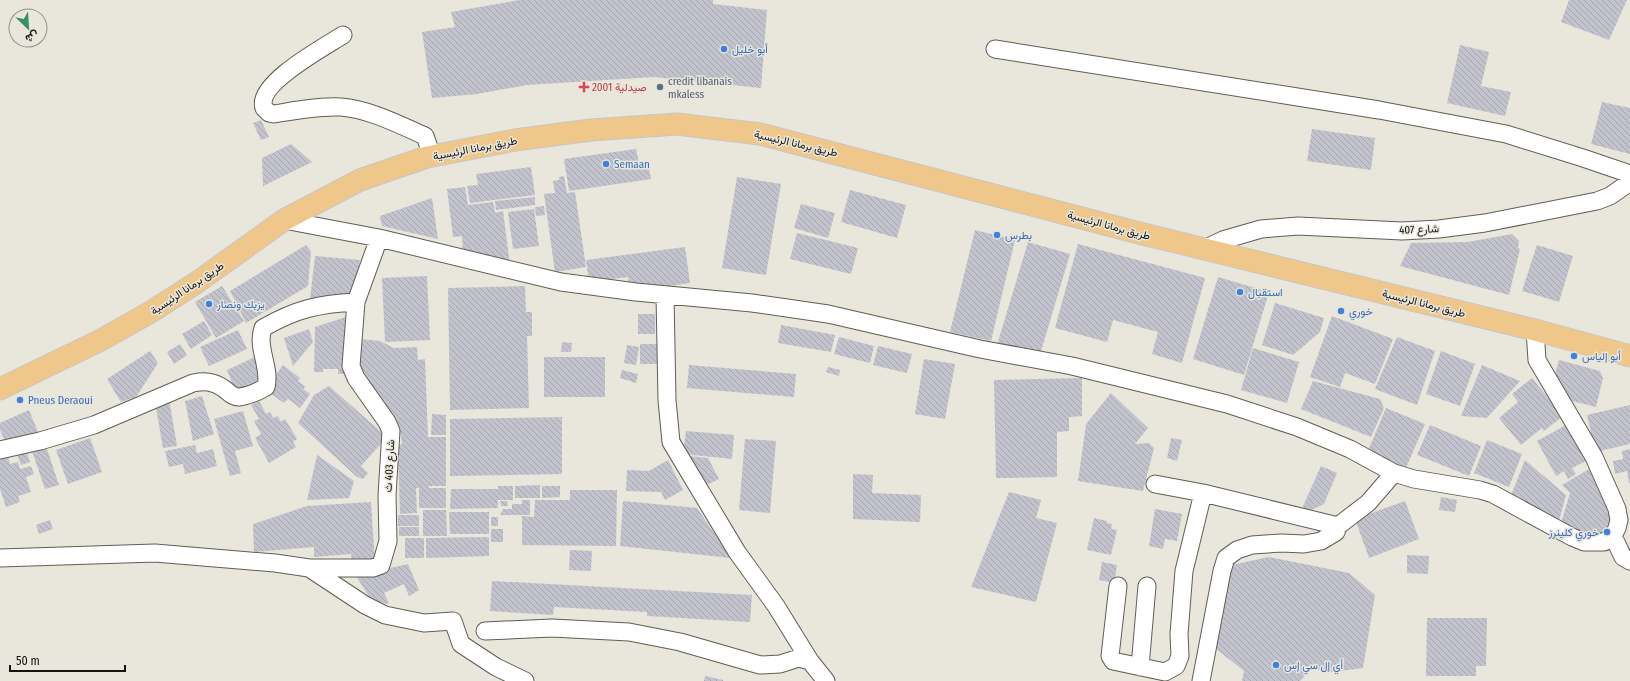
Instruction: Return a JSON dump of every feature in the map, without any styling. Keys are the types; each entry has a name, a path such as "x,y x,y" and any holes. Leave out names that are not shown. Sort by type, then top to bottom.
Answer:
{"main road":[{"name":"طريق برمانا الرئيسية","path":"0,389 101,340 150,313 196,283 284,220 360,180 432,156 515,140 591,130 677,124 760,134 1204,249 1535,330 1630,356"}],"street":[{"path":"343,35 296,64 275,81 263,101 264,108 269,113 274,114 322,107 343,107 385,118 426,136 432,156"},
{"path":"995,49 1379,110 1506,134 1630,174"},
{"name":"شارع 407","path":"1204,249 1244,233 1282,226 1402,231 1464,227 1580,204 1610,196 1630,182"},
{"path":"1610,196 1630,194"},
{"path":"284,220 379,238 561,282 665,296 752,303 828,314 980,349 1072,366 1228,404 1297,427 1350,449 1394,473 1414,479 1460,486 1493,494 1584,542 1604,542 1613,536 1618,520 1617,509 1594,457 1537,360 1535,330"},
{"name":"شارع 403 ث","path":"309,568 361,569 381,565 388,541 387,495 390,431 387,422 356,378 351,366 356,302 379,238"},
{"path":"665,296 667,400 671,442 736,552 776,606 810,661 826,681"},
{"path":"0,450 94,425 193,383 207,381 223,388 229,394 239,397 256,392 266,387 268,379 260,337 263,328 302,309 327,303 356,302"},
{"path":"1201,681 1222,570 1226,558 1237,550 1252,545 1281,543 1304,544 1321,541 1336,532 1338,526 1368,503 1394,473"},
{"path":"1155,484 1203,493 1338,526"},
{"path":"1118,586 1110,656 1113,661 1164,672 1176,666 1180,656 1179,634 1184,571 1203,493"},
{"path":"1613,536 1623,556 1630,561"},
{"path":"0,558 154,554 215,558 309,568 365,605 385,615 424,623 453,621 461,644 496,667 525,681"},
{"path":"1140,667 1147,586"},
{"path":"485,631 552,628 628,632 680,642 760,665 780,664 799,658 810,661"}],"building":[{"path":"520,0 713,0 713,4 767,10 761,88 654,77 527,85 477,94 432,98 422,32 455,27 451,12"},
{"path":"1569,0 1627,0 1609,40 1561,22"},
{"path":"1460,45 1489,52 1481,86 1511,92 1505,116 1447,103"},
{"path":"1602,102 1630,108 1630,154 1591,144"},
{"path":"261,120 269,137 261,140 253,123"},
{"path":"1312,129 1375,138 1371,170 1307,161"},
{"path":"291,144 312,162 263,186 262,158"},
{"path":"636,149 639,163 648,162 651,179 569,191 564,159"},
{"path":"531,167 535,195 470,203 467,186 478,185 476,174"},
{"path":"564,176 567,193 575,192 586,267 555,272 544,194 555,193 553,181 559,180 559,177"},
{"path":"737,177 781,184 766,275 722,268"},
{"path":"465,187 468,205 493,202 495,213 503,211 510,265 463,255 462,236 453,237 447,189"},
{"path":"850,190 906,205 897,238 841,222"},
{"path":"535,197 535,205 496,210 495,201"},
{"path":"432,198 438,239 382,226 380,216"},
{"path":"801,204 835,213 828,238 794,228"},
{"path":"544,206 545,215 536,216 535,207"},
{"path":"534,209 539,246 513,249 508,212"},
{"path":"975,230 1015,240 991,341 950,332"},
{"path":"797,233 858,248 851,274 790,259"},
{"path":"1512,234 1519,241 1518,248 1520,249 1509,295 1400,266 1411,243 1468,242"},
{"path":"1028,242 1070,254 1039,358 997,345"},
{"path":"1078,244 1205,278 1182,363 1152,354 1158,332 1113,320 1107,342 1055,328"},
{"path":"306,245 311,252 308,286 246,323 230,291"},
{"path":"1537,245 1573,256 1559,302 1522,291"},
{"path":"685,247 690,283 630,292 628,277 589,282 586,260"},
{"path":"315,256 360,260 354,298 310,299"},
{"path":"427,276 430,340 385,342 382,278"},
{"path":"1218,277 1269,292 1244,375 1193,359"},
{"path":"222,286 244,321 216,338 195,302"},
{"path":"525,286 526,312 532,312 532,336 527,336 529,408 450,410 448,288"},
{"path":"1275,303 1324,318 1320,332 1293,355 1262,345"},
{"path":"638,314 655,314 655,334 638,334"},
{"path":"349,316 347,374 338,374 338,369 323,369 323,372 314,372 315,327"},
{"path":"1332,316 1393,339 1375,384 1345,373 1340,387 1310,377"},
{"path":"204,321 212,335 191,349 182,334"},
{"path":"781,325 835,335 831,352 778,343"},
{"path":"309,329 313,342 293,366 284,338"},
{"path":"238,330 247,349 209,366 200,347"},
{"path":"839,337 874,346 870,363 834,354"},
{"path":"1397,337 1435,351 1417,405 1375,389"},
{"path":"360,339 380,341 394,348 417,347 418,360 425,359 428,437 446,437 446,486 429,486 429,488 446,488 446,508 419,508 419,488 416,488 417,513 400,514 398,451 399,445 402,444 401,435 359,379"},
{"path":"562,342 572,343 571,352 561,352"},
{"path":"180,344 187,355 174,364 167,352"},
{"path":"640,344 658,344 658,364 640,364"},
{"path":"627,345 639,347 636,365 624,363"},
{"path":"878,346 912,354 907,373 873,365"},
{"path":"1253,348 1299,362 1287,403 1241,390"},
{"path":"150,351 158,363 136,397 121,402 107,379"},
{"path":"1441,351 1475,364 1460,406 1426,394"},
{"path":"255,357 264,378 235,390 227,370"},
{"path":"544,357 605,357 605,397 544,397"},
{"path":"924,359 955,364 945,419 915,414"},
{"path":"1559,360 1600,371 1603,378 1596,407 1568,400 1554,378"},
{"path":"283,365 300,378 298,381 306,387 303,389 310,394 300,408 288,399 284,403 268,392 272,380"},
{"path":"689,365 796,374 794,397 687,388"},
{"path":"1482,365 1520,381 1487,418 1461,416"},
{"path":"828,367 840,370 839,376 826,372"},
{"path":"622,370 638,374 636,383 620,378"},
{"path":"1082,378 1082,416 1069,417 1069,431 1057,432 1057,477 996,478 994,380"},
{"path":"1532,378 1563,416 1544,431 1542,428 1521,445 1499,418 1518,402 1512,394"},
{"path":"1313,381 1380,399 1384,408 1371,437 1301,409"},
{"path":"329,386 387,437 361,466 368,473 363,479 357,477 298,423 314,395"},
{"path":"1111,393 1148,428 1135,444 1149,443 1154,448 1143,491 1078,481 1086,424"},
{"path":"202,396 214,434 193,441 185,401"},
{"path":"169,399 177,446 163,448 155,402"},
{"path":"259,401 266,414 270,412 273,418 278,416 281,422 285,419 297,439 293,442 296,447 269,463 255,438 261,434 254,421 259,419 251,405"},
{"path":"1630,405 1630,444 1595,452 1587,415"},
{"path":"1386,408 1425,424 1405,470 1367,453"},
{"path":"29,410 38,432 7,446 0,430 0,423"},
{"path":"243,411 253,446 235,451 241,473 230,476 214,419"},
{"path":"432,414 446,415 446,435 431,435"},
{"path":"562,417 562,474 450,476 450,419"},
{"path":"1430,425 1481,446 1469,476 1417,455"},
{"path":"1566,425 1586,461 1572,468 1576,474 1568,479 1564,471 1556,476 1537,441"},
{"path":"686,431 734,435 732,459 683,454"},
{"path":"90,438 102,472 68,484 56,450"},
{"path":"1171,438 1182,440 1177,461 1167,458"},
{"path":"745,439 776,441 770,513 739,510"},
{"path":"1487,440 1522,454 1509,487 1474,473"},
{"path":"195,445 197,453 213,449 217,466 185,474 183,464 169,467 165,451"},
{"path":"46,446 59,485 45,489 32,451"},
{"path":"25,448 30,462 21,465 16,451"},
{"path":"1630,449 1629,483 1627,471 1615,474 1613,461 1623,459 1622,451"},
{"path":"7,453 10,464 18,462 20,469 31,466 34,474 26,477 31,492 18,496 20,502 6,507 0,489 0,455"},
{"path":"317,455 354,481 349,498 307,500"},
{"path":"689,456 708,458 719,479 704,486"},
{"path":"668,460 683,490 665,500 661,492 626,491 627,470 649,471"},
{"path":"1525,460 1566,495 1558,525 1510,498"},
{"path":"1321,466 1337,473 1324,504 1305,513 1300,513"},
{"path":"1589,469 1611,519 1603,533 1592,536 1561,523 1570,493 1562,485"},
{"path":"853,474 873,475 872,493 921,495 920,522 853,519"},
{"path":"540,485 540,498 515,498 515,486"},
{"path":"498,486 513,486 513,500 498,500 498,508 450,509 451,489 498,489"},
{"path":"542,486 560,486 560,497 542,498"},
{"path":"570,490 617,490 616,546 522,545 522,516 534,517 535,500 570,500"},
{"path":"1009,492 1041,500 1036,518 1057,523 1036,602 971,587"},
{"path":"1441,497 1457,500 1455,512 1439,510"},
{"path":"522,500 530,500 530,515 500,515 503,509 512,509 512,504 522,504"},
{"path":"500,501 507,501 508,506 501,506"},
{"path":"623,501 697,508 731,558 620,546"},
{"path":"1405,501 1419,539 1369,558 1355,519"},
{"path":"371,502 375,563 352,564 351,554 314,557 314,547 254,552 253,524 307,506"},
{"path":"1155,509 1182,514 1177,541 1165,539 1163,549 1149,546"},
{"path":"423,510 446,510 447,536 423,536"},
{"path":"449,512 489,512 489,534 450,534"},
{"path":"398,515 419,515 419,526 398,526"},
{"path":"491,517 498,517 498,526 491,526"},
{"path":"1094,518 1107,521 1106,523 1112,524 1111,529 1117,530 1111,555 1087,550"},
{"path":"50,520 53,529 39,534 36,525"},
{"path":"399,527 419,527 419,536 399,536"},
{"path":"491,529 503,529 503,542 491,542"},
{"path":"489,537 489,556 426,558 426,538"},
{"path":"405,538 424,538 424,558 405,558"},
{"path":"570,550 592,551 591,571 569,570"},
{"path":"1407,555 1429,556 1428,574 1407,573"},
{"path":"1269,557 1349,573 1375,595 1363,668 1333,672 1311,669 1300,681 1242,681 1244,671 1215,648 1231,565"},
{"path":"1102,562 1117,565 1114,583 1099,580"},
{"path":"408,564 419,590 409,596 404,584 384,593 389,603 385,604 370,598 356,576"},
{"path":"492,581 752,595 750,622 647,616 647,612 554,607 553,615 490,611"},
{"path":"1427,618 1487,618 1486,666 1476,666 1476,676 1426,676"},
{"path":"705,676 723,680 723,681 704,681"}],"place":[{"name":"أبو خليل","path":"724,49"},
{"name":"صيدلية 2001","path":"584,87"},
{"name":"credit libanais mkaless","path":"660,87"},
{"name":"Semaan","path":"606,164"},
{"name":"بطرس","path":"997,235"},
{"name":"استقبال","path":"1240,292"},
{"name":"يزبك ونصار","path":"209,304"},
{"name":"خوري","path":"1341,311"},
{"name":"أبو إلياس","path":"1574,356"},
{"name":"Pneus Deraoui","path":"20,400"},
{"name":"خوري كلينرز","path":"1607,532"},
{"name":"أي إل سي إس","path":"1276,665"}]}
